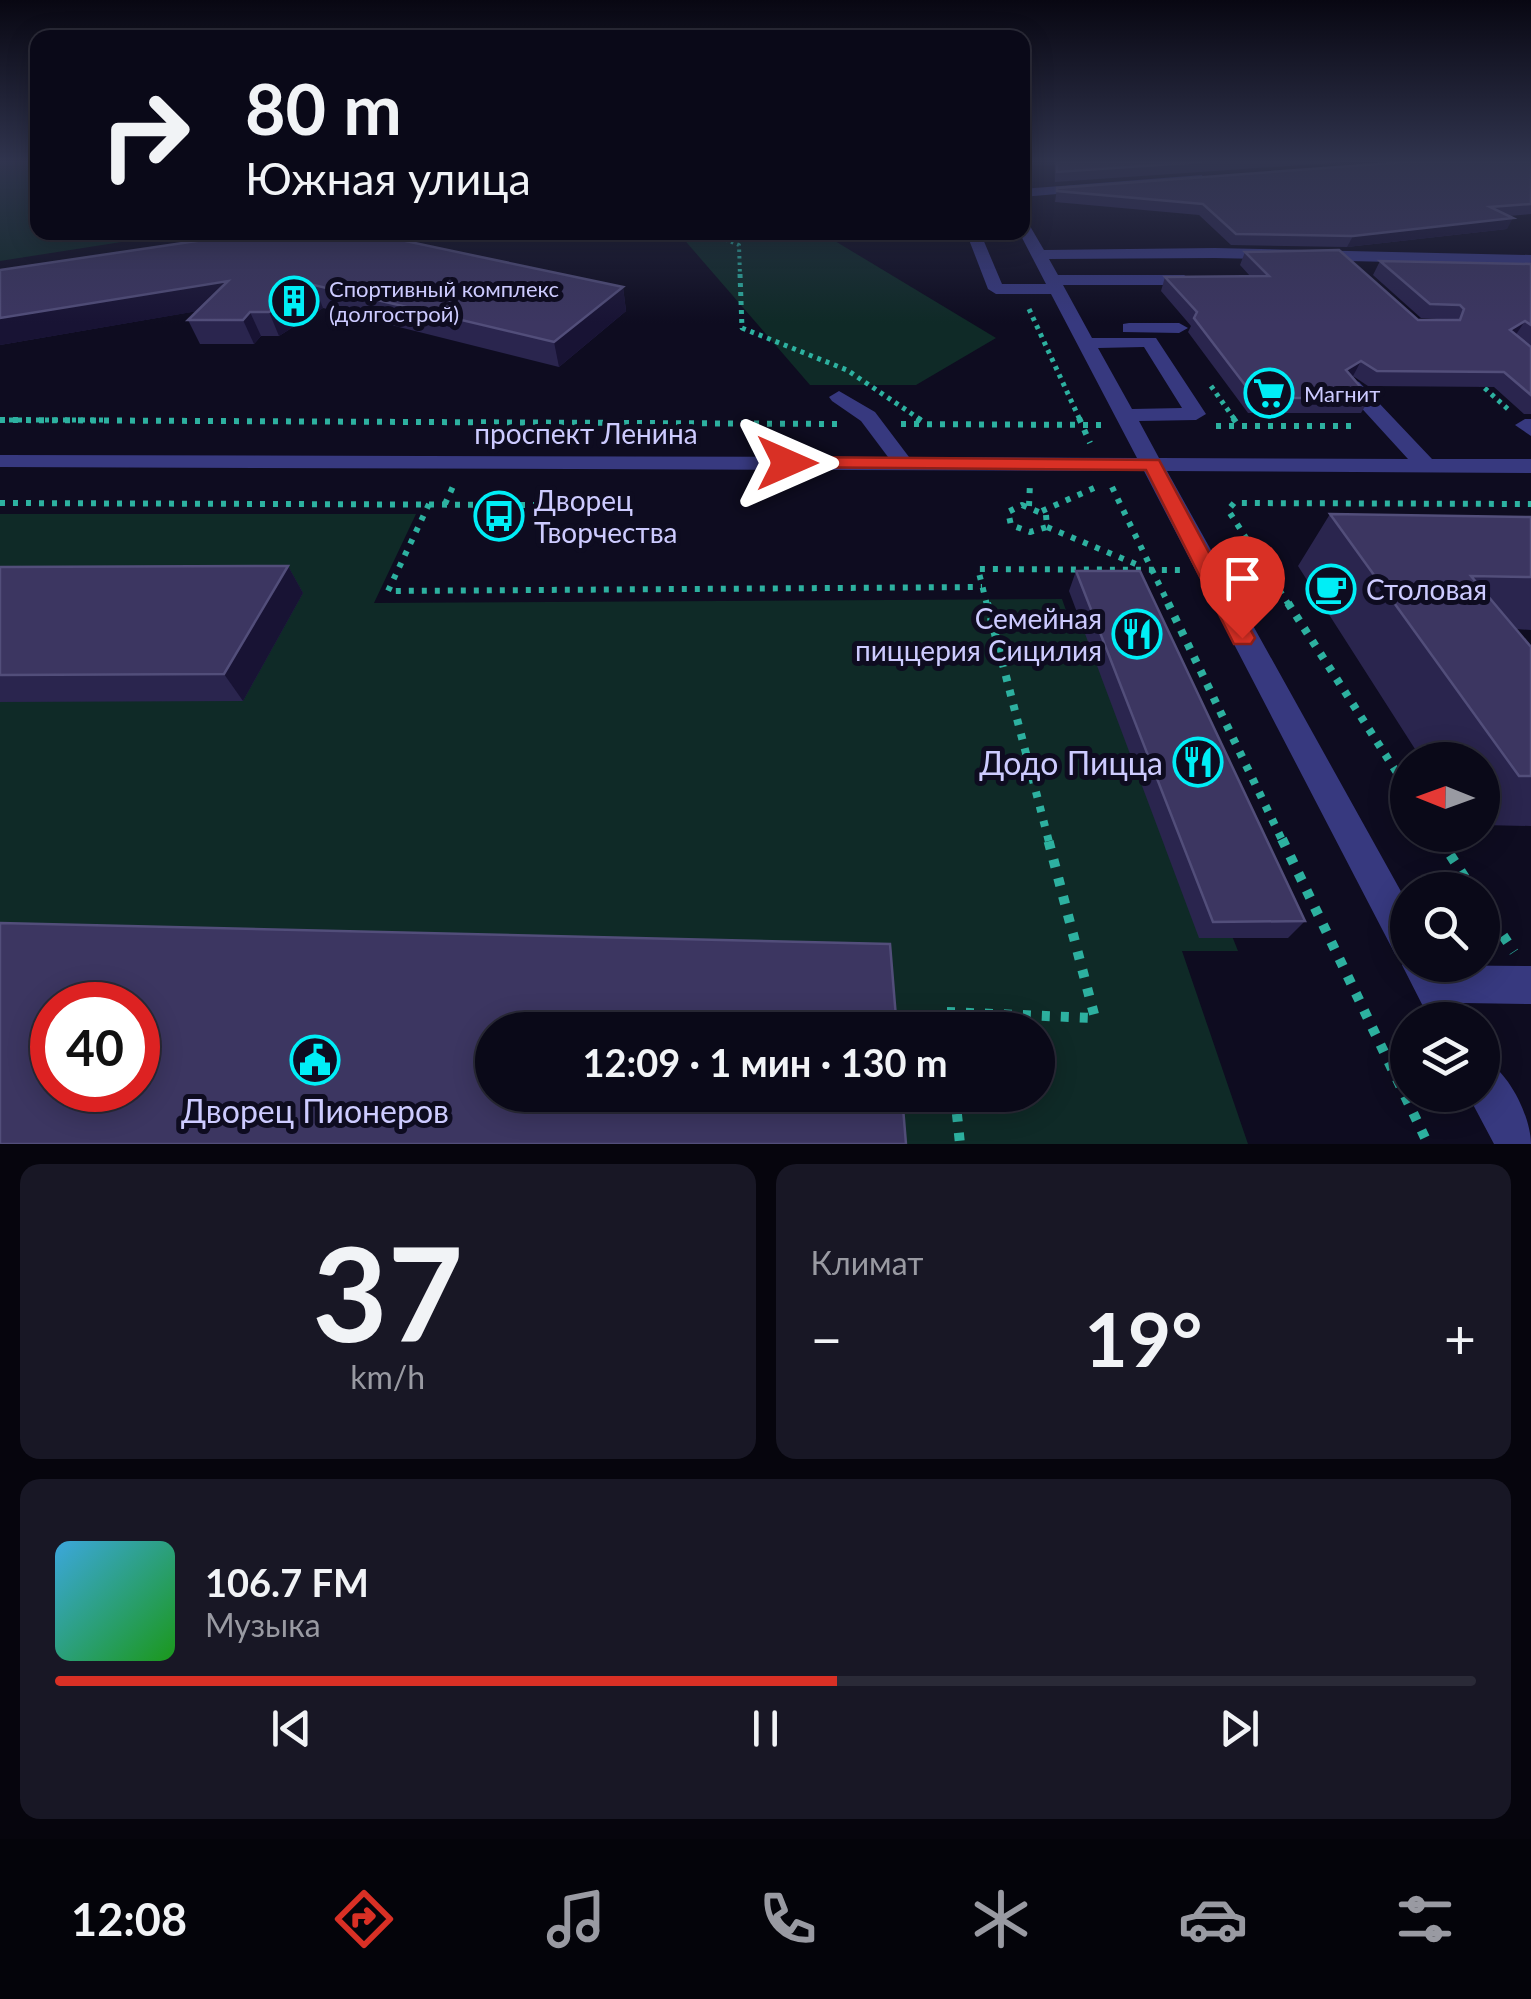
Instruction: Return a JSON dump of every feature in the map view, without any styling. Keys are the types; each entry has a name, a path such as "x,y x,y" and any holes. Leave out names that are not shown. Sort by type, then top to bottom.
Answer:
{"street":[{"path":"1030,238 1214,587 1390,907"},
{"path":"976,240 996,288 1184,280"},
{"path":"1039,254 1531,260"},
{"path":"1338,256 1364,280"},
{"path":"1083,336 1179,328"},
{"path":"1083,336 1150,342 1196,414 1126,415"},
{"path":"1352,386 1426,466"},
{"path":"839,397 859,406 877,424 903,464"},
{"name":"проспект Ленина","path":"0,460 1531,466"},
{"path":"1500,974 1526,974"},
{"path":"1500,1112 1517,1144"}],"path":[{"path":"727,240 739,245 742,328 847,370 926,424"},
{"path":"1020,288 1091,444"},
{"path":"1475,380 1529,427"},
{"path":"1232,426 1372,426 1364,418"},
{"path":"0,420 1082,425"},
{"path":"1042,511 1109,481 1428,1144"},
{"path":"1029,506 1030,483"},
{"path":"0,503 547,505"},
{"path":"1390,763 1228,510 1234,503 1531,504"},
{"path":"429,504 388,591 982,587"},
{"path":"1047,528 1049,519 1029,506 1011,509 1006,516 1011,525 1030,532 1047,528 1150,570"},
{"path":"1055,1016 1094,1018 978,569 1150,570"},
{"path":"1500,933 1526,974"},
{"path":"957,1112 960,1144"}],"green space":[{"path":"0,215 30,215 30,240 134,240 0,261"},
{"path":"684,240 835,240 996,338 916,385 810,385"},
{"path":"0,514 416,514 374,603 1062,599 1074,633 1112,634 1238,951 1182,951 1248,1144 0,1144"}],"building":[{"path":"1216,215 1513,218 1353,236 1236,234"},
{"path":"203,240 400,240 623,287 554,342 314,285 269,312 250,312 243,320 188,320 228,281 0,318 0,270"},
{"path":"1339,250 1418,320 1460,320 1464,309 1460,305 1430,304 1380,261 1531,264 1531,325 1525,321 1510,330 1531,347 1531,395 1504,372 1377,371 1361,361 1346,370 1370,398 1255,398 1194,318 1197,312 1165,277 1269,276 1245,252"},
{"path":"1330,514 1531,517 1531,577 1471,576 1531,647 1531,776 1519,776 1500,750 1500,742 1494,742"},
{"path":"288,566 224,674 0,675 0,567"},
{"path":"1076,571 1140,571 1305,921 1213,922"},
{"name":"Дворец Пионеров","path":"0,923 890,944 896,1012 475,1012 475,1112 903,1112 906,1144 0,1144"}],"place":[{"name":"Спортивный комплекс (долгострой)","path":"294,301"},
{"name":"Магнит","path":"1269,393"},
{"name":"Дворец Творчества","path":"499,516"},
{"name":"Столовая","path":"1331,589"},
{"name":"Семейная пиццерия Сицилия","path":"1137,634"},
{"name":"Додо Пицца","path":"1198,762"},
{"name":"Дворец Пионеров","path":"315,1060"}],"route":[{"path":"787,463 1152,464 1242,638"}]}
